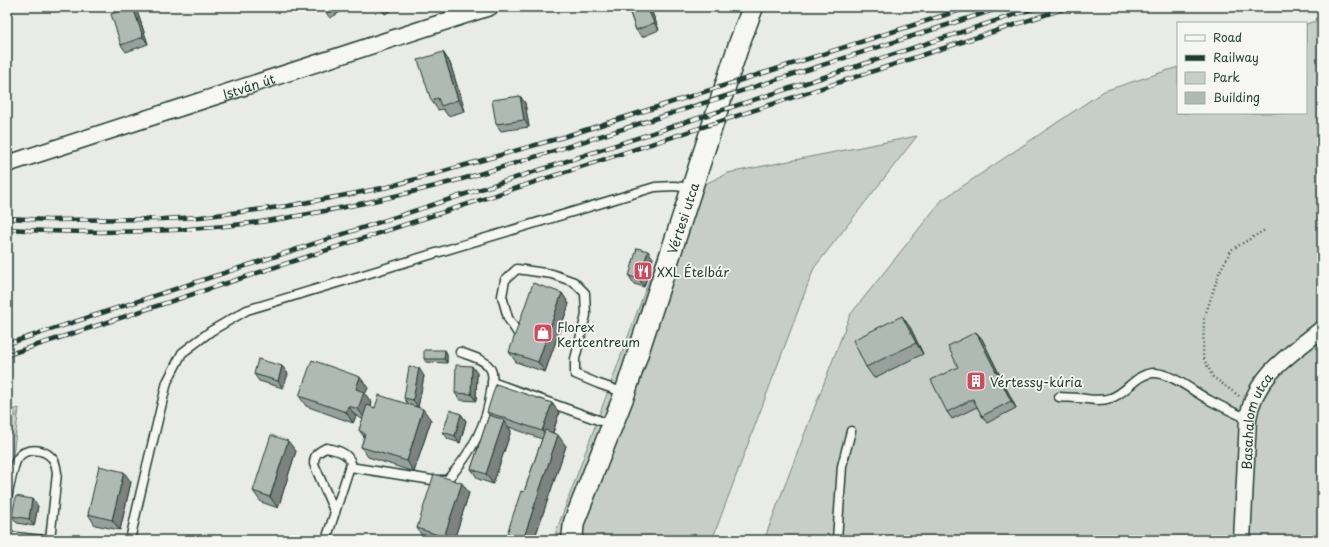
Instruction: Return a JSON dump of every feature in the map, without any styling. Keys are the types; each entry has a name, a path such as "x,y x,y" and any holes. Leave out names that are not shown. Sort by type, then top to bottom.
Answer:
{"street":[{"name":"István út","path":"7,164 490,7"},
{"name":"Vértesi utca","path":"571,534 625,393 753,7"},
{"name":"Basahalom utca","path":"1242,540 1248,419 1252,402 1274,368 1289,354 1322,329"}],"lane":[{"path":"130,540 140,491 167,382 182,353 212,331 247,310 655,187 670,186 692,188"},
{"path":"517,332 508,318 502,296 505,280 517,269 552,274 574,282 585,293 586,316 575,360 575,374 625,393"},
{"path":"350,467 432,480 447,480 472,448 482,427 490,402 492,382 491,370 481,360 460,352"},
{"path":"1059,397 1098,401 1112,398 1139,378 1147,374 1155,373 1166,376 1183,384 1210,401 1248,419"},
{"path":"492,382 612,425"},
{"path":"837,540 842,466 850,431"},
{"path":"326,540 335,513 350,467 351,463 350,458 344,453 326,448 318,452 314,458 314,464 335,513"},
{"path":"7,498 16,460 28,451 42,451 48,454 53,459 57,473 50,540"},
{"path":"7,536 42,540"}],"path":[{"path":"1252,402 1236,394 1213,377 1203,357 1204,319 1220,273 1231,250 1265,230"}],"green space":[{"path":"1322,19 1322,540 764,540 850,315 942,200 1104,91 1177,67 1177,114 1307,114 1307,24"},
{"path":"917,136 814,268 712,540 553,540 680,196 728,173"},
{"path":"19,408 10,479 7,488 7,412"}],"building":[{"path":"133,7 143,37 121,45 111,14"},
{"path":"628,7 647,7 654,23 636,30"},
{"path":"443,52 458,100 441,106 438,98 431,100 418,60"},
{"path":"520,96 524,120 496,124 492,100"},
{"path":"637,248 648,251 639,279 629,276"},
{"path":"533,283 562,293 538,362 509,352"},
{"path":"902,316 916,343 866,367 853,340"},
{"name":"Vértessy-kúria","path":"976,332 1011,401 982,416 973,399 947,412 931,380 958,367 948,346"},
{"path":"424,350 445,350 444,359 424,359"},
{"path":"258,359 282,366 278,381 254,374"},
{"path":"312,360 360,377 356,389 364,392 358,409 348,406 346,412 299,396"},
{"path":"456,365 472,366 471,394 455,393"},
{"path":"409,367 419,368 413,400 404,398"},
{"path":"496,384 552,403 542,431 487,412"},
{"path":"379,395 423,409 407,461 361,447 365,434 359,430 367,405 375,408"},
{"path":"450,410 461,414 455,436 443,432"},
{"path":"489,415 504,420 486,474 471,469"},
{"path":"545,430 558,435 523,540 505,540 521,491 524,492"},
{"path":"271,435 288,441 270,497 253,491"},
{"path":"99,466 124,472 112,520 88,514"},
{"path":"434,474 462,483 444,537 417,528"},
{"path":"16,496 32,499 29,519 12,516"}],"railway":[{"path":"7,218 48,220 163,219 200,217 288,206 388,187 560,138 970,7"},
{"path":"7,229 70,232 134,232 229,226 336,209 387,198 517,163 1003,7"},
{"path":"7,344 1038,7"},
{"path":"7,355 1069,7"}],"place":[{"name":"XXL Ételbár","path":"643,271"},
{"name":"Florex Kertcentreum","path":"543,333"},
{"name":"Vértessy-kúria","path":"976,381"}]}
